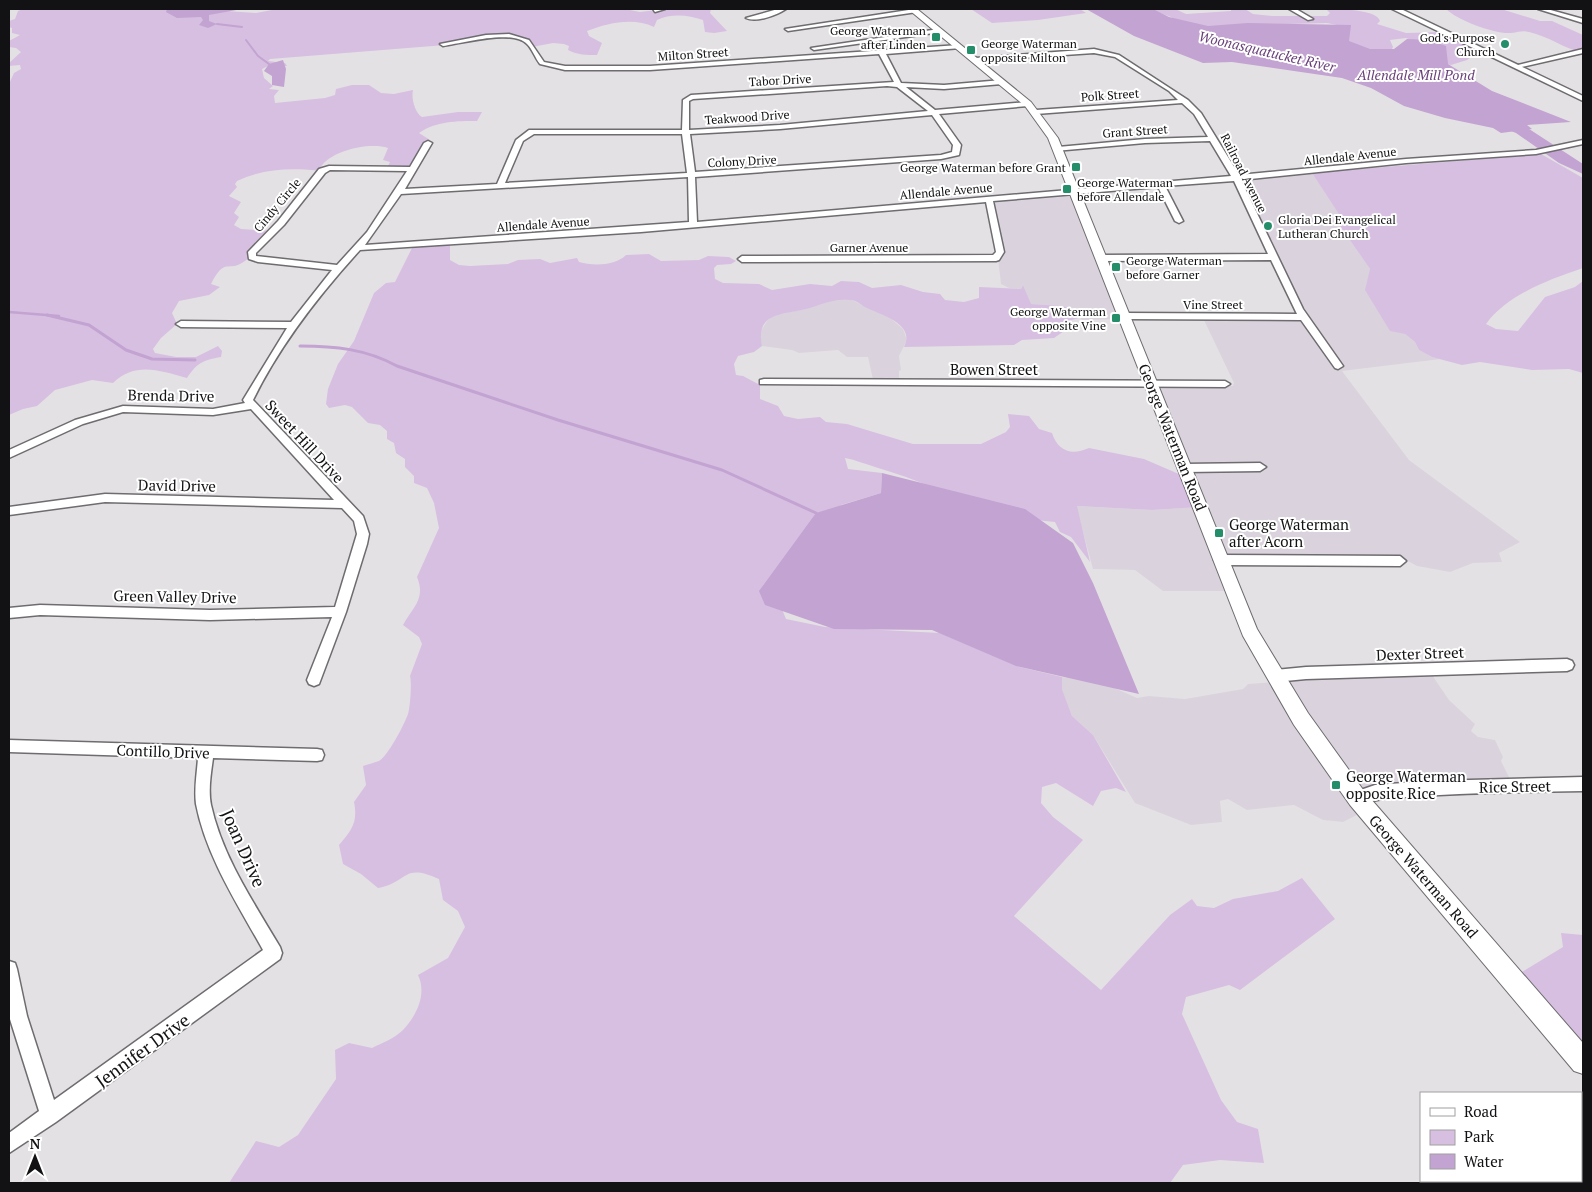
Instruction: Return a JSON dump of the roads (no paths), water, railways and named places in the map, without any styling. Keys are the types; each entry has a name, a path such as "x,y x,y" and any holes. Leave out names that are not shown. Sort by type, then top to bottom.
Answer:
{"main road":[{"name":"George Waterman Road","path":"913,10 1032,108 1058,149 1249,631 1304,723 1357,798 1583,1062"}],"street":[{"path":"655,10 662,9"},
{"path":"749,18 765,16 783,9"},
{"path":"1292,9 1310,19"},
{"path":"1396,9 1583,99"},
{"path":"1541,9 1580,18"},
{"path":"788,29 913,10"},
{"path":"814,48 939,31"},
{"name":"Milton Street","path":"443,44 496,36 517,37 527,41 542,63 576,68 681,66 959,47"},
{"path":"1517,66 1583,51"},
{"name":"Railroad Avenue","path":"976,60 1065,53 1107,52 1117,56 1186,101 1214,139 1237,178 1302,317 1338,366"},
{"name":"Colony Drive","path":"399,192 691,175 953,155 958,150 957,145 934,112 898,84 882,53"},
{"name":"Tabor Drive","path":"693,224 691,175 686,132 686,100 696,96 898,84 944,87 1002,82"},
{"path":"1568,91 1583,88"},
{"name":"Polk Street","path":"1032,108 1186,101"},
{"name":"Teakwood Drive","path":"500,186 520,140 527,134 542,131 686,132 780,127 934,112 1032,108"},
{"name":"Grant Street","path":"1058,149 1151,140 1214,139"},
{"name":"Allendale Avenue","path":"358,248 693,224 1237,178 1406,161 1536,152 1583,142"},
{"name":"Sweet Hill Drive","path":"314,680 340,612 363,534 359,519 266,418 250,406 248,400 250,393 294,325 316,294 358,248 399,192 428,143"},
{"name":"Cindy Circle","path":"339,268 258,259 252,257 252,252 281,223 322,170 329,168 412,169"},
{"path":"1160,184 1179,221"},
{"name":"Garner Avenue","path":"742,259 996,258 1000,252 989,199"},
{"path":"1102,258 1274,257"},
{"name":"Vine Street","path":"1124,316 1302,317"},
{"path":"181,324 294,325"},
{"name":"Bowen Street","path":"764,382 1225,384"},
{"name":"Brenda Drive","path":"9,454 79,422 123,409 213,412 250,406"},
{"path":"1185,468 1260,467"},
{"name":"David Drive","path":"9,511 105,498 344,504"},
{"path":"1220,560 1400,561"},
{"name":"Green Valley Drive","path":"9,613 40,610 210,615 340,612"},
{"name":"Dexter Street","path":"1275,676 1306,673 1567,665"},
{"name":"Contillo Drive","path":"9,746 317,755"},
{"name":"Joan Drive","path":"206,752 204,803 209,823 234,879 274,953"},
{"name":"Rice Street","path":"1357,798 1375,792 1432,788 1583,784"},
{"name":"Jennifer Drive","path":"9,1144 274,953"},
{"path":"9,969 18,1016 50,1116"}],"water":[{"path":"167,9 242,9 209,15 209,21 217,24 208,28 199,25 203,20 201,17 177,18 166,12"},
{"name":"Allendale Mill Pond","path":"1086,9 1153,9 1169,17 1208,26 1248,23 1351,25 1349,41 1370,49 1394,49 1407,39 1429,40 1446,46 1448,64 1492,91 1571,122 1527,125 1532,129 1501,133 1493,128 1445,118 1404,106 1371,88 1342,78 1232,62 1203,63 1134,36"},
{"path":"283,60 286,69 284,87 272,85 272,76 264,71 269,64"},
{"path":"882,473 1025,509 1073,543 1093,583 1139,694 1016,666 932,630 834,629 765,605 759,591 816,513 881,493"}],"waterway":[{"path":"217,24 242,27"},
{"path":"246,40 258,56 269,64"},
{"name":"Woonasquatucket River","path":"1491,118 1521,130 1564,160 1583,170"},
{"path":"9,312 47,315"},
{"path":"47,315 59,316"},
{"path":"47,315 89,325 126,350 152,359 195,360"},
{"path":"300,346 338,348 362,352 397,366 558,420 722,470 816,513"}],"place":[{"name":"George Waterman after Linden","path":"936,37"},
{"name":"God's Purpose Church","path":"1505,44"},
{"name":"George Waterman opposite Milton","path":"971,50"},
{"name":"George Waterman before Grant","path":"1076,167"},
{"name":"George Waterman before Allendale","path":"1067,189"},
{"name":"Gloria Dei Evangelical Lutheran Church","path":"1268,226"},
{"name":"George Waterman before Garner","path":"1116,267"},
{"name":"George Waterman opposite Vine","path":"1116,318"},
{"name":"George Waterman after Acorn","path":"1219,533"},
{"name":"George Waterman opposite Rice","path":"1336,785"}]}
